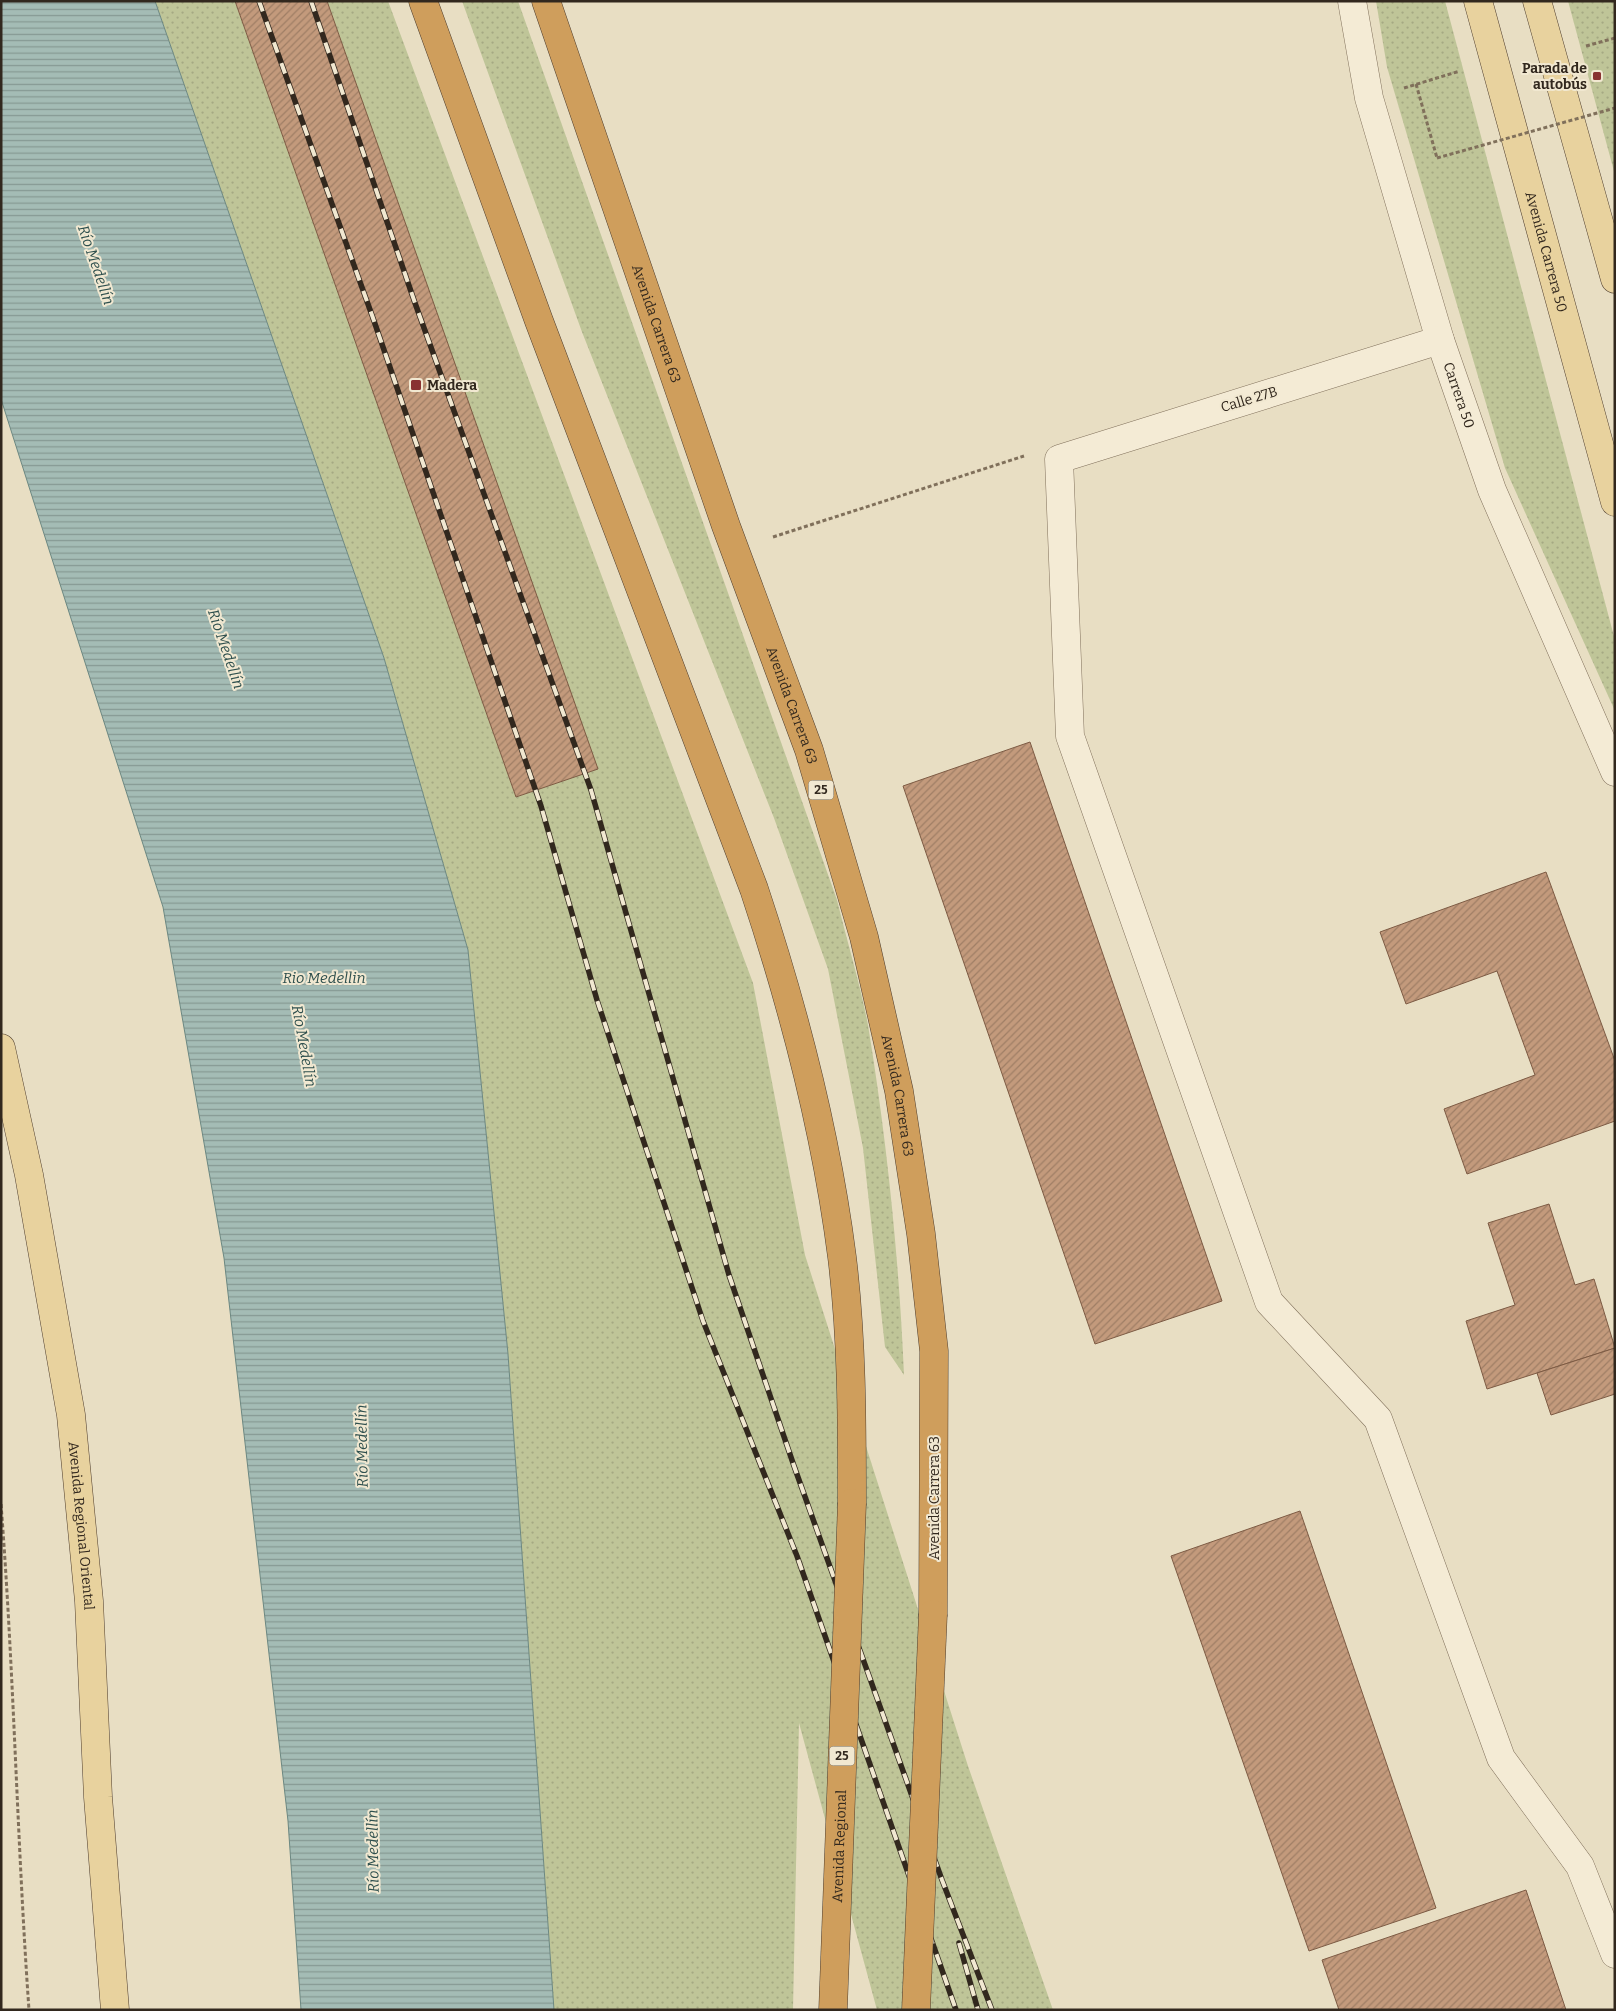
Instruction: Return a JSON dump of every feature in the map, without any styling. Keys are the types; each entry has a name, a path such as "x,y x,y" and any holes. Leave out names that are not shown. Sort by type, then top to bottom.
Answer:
{"highway":[{"name":"Avenida Regional","path":"423,1 543,330 754,889 778,962 814,1101 832,1185 841,1249 852,1413 852,1503 833,2010"},
{"name":"Avenida Carrera 63","path":"546,1 726,526 810,750 864,937 899,1091 921,1234 933,1341 935,1502 933,1614 916,2010"}],"main road":[{"name":"Avenida Carrera 50","path":"1478,1 1615,502"},
{"path":"1537,1 1613,265"},
{"name":"Avenida Regional Oriental","path":"1,1048 29,1175 71,1415 89,1601 98,1797 115,2010"}],"street":[{"name":"Carrera 50","path":"1352,1 1369,98 1440,340 1492,490 1615,772"},
{"name":"Calle 27B","path":"1059,459 1440,340"},
{"path":"1059,459 1070,736 1269,1302 1378,1419 1501,1758 1580,1866 1615,1954"}],"path":[{"path":"1369,98 1494,60"},
{"path":"1416,84 1437,158 1615,108"},
{"path":"773,537 1030,454 1059,459"},
{"path":"1,1504 9,1607 23,1927 29,2010"}],"green space":[{"path":"155,1 235,1 516,797 597,769 327,1 388,1 753,983 805,1255 968,1766 1053,2010 877,2010 799,1723 793,2010 554,2010 508,1354 468,950 384,658"},
{"path":"462,1 518,1 837,900 865,1009 875,1069 891,1200 899,1287 904,1375 885,1347 863,1148 828,969 774,818 582,332"},
{"path":"1376,1 1445,1 1615,640 1615,711 1505,468 1387,67"},
{"path":"1568,1 1615,1 1615,175"}],"water":[{"name":"Rio Medellin","path":"1,1 155,1 384,658 468,950 508,1354 554,2010 301,2010 288,1821 224,1258 163,907 1,399"}],"building":[{"name":"Madera","path":"235,1 327,1 598,769 516,797"},
{"path":"1030,742 1222,1301 1095,1344 903,786"},
{"path":"1546,872 1615,1061 1615,1121 1467,1174 1444,1109 1535,1075 1497,971 1406,1004 1380,932"},
{"path":"1549,1204 1575,1285 1594,1279 1615,1348 1487,1389 1466,1321 1515,1305 1488,1223"},
{"path":"1615,1348 1615,1394 1551,1415 1537,1373"},
{"path":"1300,1511 1436,1908 1309,1951 1171,1556"},
{"path":"1526,1890 1566,2010 1339,2010 1322,1960"}],"railway":[{"path":"259,1 373,318 541,806 597,1000 703,1321 797,1556 956,2010"},
{"path":"311,1 415,303 591,790 729,1275 794,1466 942,1880 992,2010"},
{"path":"959,1943 978,2010"}],"place":[{"name":"Parada de autobús","path":"1597,76"},
{"name":"Madera","path":"416,385"}],"water label":[{"name":"Río Medellín","path":"96,265"},
{"name":"Río Medellín","path":"226,649"},
{"name":"Río Medellín","path":"304,1046"},
{"name":"Río Medellín","path":"362,1446"},
{"name":"Río Medellín","path":"373,1851"}]}
